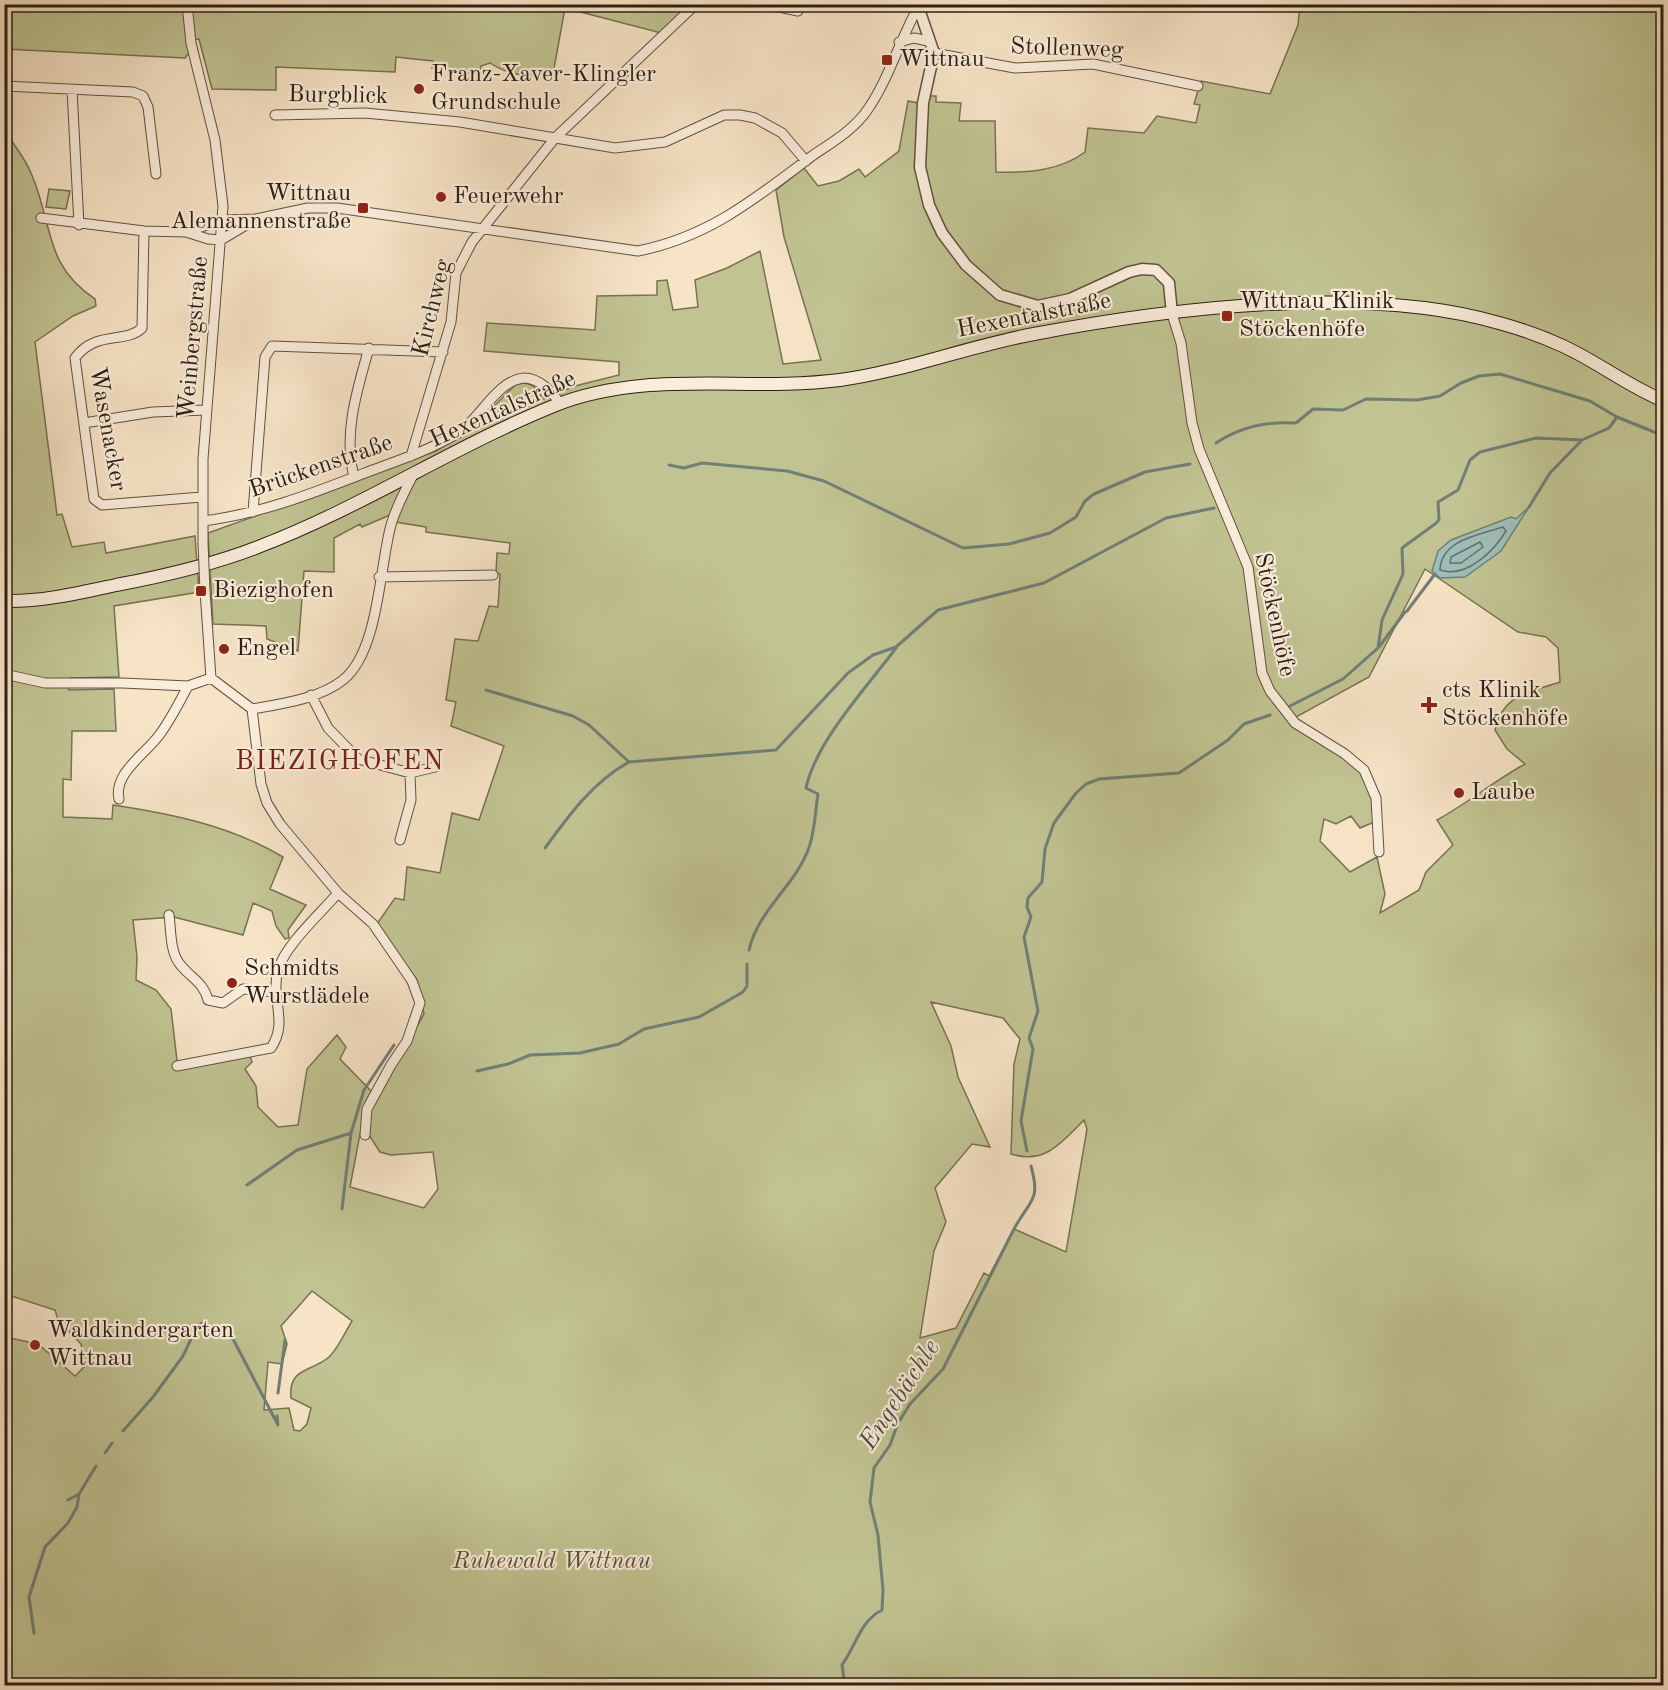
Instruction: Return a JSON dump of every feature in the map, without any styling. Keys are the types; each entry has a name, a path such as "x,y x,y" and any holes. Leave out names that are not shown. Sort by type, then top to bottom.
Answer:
{"main road":[{"name":"Hexentalstraße","path":"4,601 61,597 166,575 218,561 302,529 560,404 630,385 713,383 780,385 846,379 1033,334 1172,314 1319,303 1412,306 1450,311 1498,322 1557,344 1640,391 1664,401"}],"street":[{"name":"Weinbergstraße","path":"187,4 191,43 215,140 222,185 221,240 202,496 207,657 211,678"},
{"name":"Kirchweg","path":"411,456 443,352 455,299 456,273 472,243 555,138 696,4"},
{"path":"765,4 798,12"},
{"path":"918,7 935,4"},
{"path":"186,232 222,220 256,219 308,208 337,208 638,251 671,244 714,224 752,202 850,128 868,111 918,7"},
{"path":"918,7 934,53 923,103 920,167 929,205 949,245 966,265 1000,296 1038,306 1070,299 1129,272 1142,269 1156,270 1169,283 1172,314"},
{"path":"900,42 914,38 928,41"},
{"name":"Stollenweg","path":"934,53 1015,68 1093,64 1198,86"},
{"path":"4,86 133,92 143,96 148,107 156,174"},
{"path":"72,90 79,225"},
{"name":"Burgblick","path":"275,115 365,113 470,123 589,145 632,148 665,142 724,116 740,115 755,118 782,133 806,161"},
{"path":"41,218 79,225 186,232 208,239 221,240 256,219"},
{"name":"Wasenacker","path":"144,231 142,328 135,334 99,339 79,352 75,358 97,504 202,496"},
{"name":"Stöckenhöfe","path":"1172,314 1181,343 1192,423 1199,449 1248,567 1263,673 1270,691 1295,723 1345,754 1364,770 1376,798 1378,852"},
{"path":"253,512 265,357 269,348 280,344 443,352"},
{"path":"354,477 349,460 355,394 369,348"},
{"name":"Brückenstraße","path":"203,521 253,512 411,456 462,430 512,382 525,378 538,382 547,388 560,404"},
{"path":"84,423 153,412 207,410"},
{"name":"Hexentalstraße","path":"252,709 284,704 343,681 362,658 370,636 380,577 394,517 413,475"},
{"path":"380,577 492,575"},
{"path":"4,674 45,683 188,686 211,678 252,709 260,774 267,802 280,824 339,893 373,924 412,981 420,1002 407,1041 368,1109 365,1135"},
{"path":"119,799 118,793 122,779 158,737 188,686"},
{"path":"311,695 328,728 358,759 410,773 435,767"},
{"path":"400,840 411,800 410,773"},
{"path":"177,1066 271,1048 280,1029 275,992 279,967 285,953 339,893"},
{"path":"169,915 174,954 178,962 203,985 208,1000 223,1003 243,989 275,992"}],"green space":[{"path":"5,5 691,5 661,33 565,8 553,74 545,76 520,75 490,63 481,66 479,74 432,68 433,61 396,57 395,72 276,67 276,90 212,89 199,39 187,41 189,53 185,58 5,49"},
{"name":"Ruhewald Wittnau","path":"1300,5 1663,5 1663,1685 5,1685 5,1334 10,1338 38,1344 75,1376 85,1366 81,1344 58,1320 55,1310 5,1294 4,130 30,172 59,259 67,273 95,299 96,306 73,316 35,342 57,515 62,514 72,547 104,542 106,553 195,536 199,592 114,606 119,677 70,678 69,690 114,689 116,731 72,731 71,780 63,779 63,817 112,819 113,805 158,813 222,829 283,857 270,889 306,905 288,930 289,938 285,939 276,926 272,911 253,903 243,935 174,917 133,920 137,957 136,980 156,990 171,1009 178,1069 250,1056 252,1062 245,1069 256,1086 258,1107 278,1127 298,1125 307,1069 337,1035 346,1047 340,1059 377,1097 424,1014 417,980 377,924 395,898 404,900 407,867 440,873 452,813 479,820 504,746 451,726 456,702 446,700 455,639 478,641 489,606 498,607 500,574 496,573 497,553 509,554 510,543 426,532 426,527 395,522 390,515 362,527 360,524 334,538 334,572 304,571 298,651 267,639 266,626 213,624 208,533 436,451 471,429 515,385 524,383 532,385 543,399 575,386 619,375 619,362 484,351 487,323 595,330 597,296 657,295 657,281 667,280 673,310 698,307 695,280 727,268 760,251 783,364 821,360 784,237 776,190 804,168 818,186 839,181 859,169 865,177 899,151 908,101 928,105 930,96 936,96 936,102 961,103 959,121 995,121 996,172 1043,170 1054,167 1085,152 1088,128 1144,133 1157,116 1196,123 1200,105 1194,104 1201,81 1270,94 1298,25","holes":["1425,569 1518,632 1546,637 1558,648 1560,682 1527,693 1511,702 1504,709 1495,730 1507,749 1525,764 1437,820 1453,845 1426,872 1419,890 1380,913 1385,894 1377,857 1350,872 1320,841 1324,819 1336,824 1351,816 1360,828 1379,820 1364,770 1294,718 1369,677","931,1002 1003,1018 1020,1039 1014,1064 1011,1154 1023,1157 1043,1154 1060,1143 1084,1120 1087,1129 1066,1252 1014,1229 989,1276 984,1273 956,1328 920,1338 934,1251 946,1222 935,1188 972,1144 990,1147 958,1077 951,1046","360,1134 369,1135 380,1152 391,1155 433,1152 438,1189 424,1208 350,1187","312,1291 352,1321 332,1354 297,1375 293,1381 291,1398 311,1408 307,1424 300,1431 294,1430 289,1408 264,1410 268,1362 282,1364 287,1344 281,1326"]},
{"path":"49,189 70,191 66,209 46,207"}],"water":[{"path":"1529,507 1501,551 1465,577 1440,578 1432,571 1438,551 1451,540 1511,517 1516,519"}],"waterway":[{"path":"1216,443 1225,437 1254,426 1296,423 1313,409 1343,410 1366,399 1417,400 1440,396 1461,383 1479,376 1500,374 1590,401 1617,417"},
{"name":"Engebächle","path":"1290,706 1343,679 1378,648 1382,620 1403,574 1402,548 1439,520 1438,502 1458,490 1470,460 1480,452 1536,438 1582,440 1609,428 1617,417 1664,436"},
{"path":"1529,507 1550,473 1582,440"},
{"path":"669,465 684,468 702,463 787,471 824,481 963,548 1009,544 1050,533 1076,517 1085,501 1094,494 1145,472 1190,464"},
{"path":"545,848 593,789 629,762 776,750 848,673 873,655 896,647 938,610 1044,583 1166,518 1214,508"},
{"path":"1407,611 1435,574"},
{"path":"1379,647 1405,612"},
{"path":"749,950 760,923 794,876 808,850 818,794 806,788 820,752 844,715 896,648"},
{"path":"486,690 573,716 589,725 629,762"},
{"name":"Engebächle","path":"1027,1151 1021,1121 1033,1049 1029,1038 1038,1011 1024,937 1031,917 1027,907 1028,898 1042,882 1045,849 1054,823 1076,793 1086,784 1099,779 1179,773 1228,740 1244,724 1270,715"},
{"path":"477,1071 508,1064 530,1055 580,1053 619,1044 644,1029 699,1017 743,992 747,986 747,964"},
{"path":"342,1209 351,1133 364,1090 394,1045"},
{"path":"247,1185 297,1150 351,1133"},
{"name":"Engebächle","path":"845,1686 842,1665 863,1627 882,1610 883,1590 878,1535 870,1502 874,1468 890,1445 898,1423 910,1404 943,1369 1014,1229 1032,1200 1035,1187 1031,1166"},
{"path":"123,1431 153,1397 183,1356 197,1326 202,1323 233,1339 278,1425 277,1416"},
{"path":"278,1393 285,1340"},
{"path":"105,1453 112,1443"},
{"path":"34,1633 29,1597 45,1547 68,1523 77,1507 79,1494 96,1466"},
{"path":"68,1500 79,1494"}],"place":[{"name":"Wittnau","path":"887,60"},
{"name":"Franz-Xaver-Klingler Grundschule","path":"419,89"},
{"name":"Feuerwehr","path":"441,197"},
{"name":"Wittnau Alemannenstraße","path":"363,208"},
{"name":"Wittnau Klinik Stöckenhöfe","path":"1227,316"},
{"name":"Biezighofen","path":"201,591"},
{"name":"Engel","path":"224,649"},
{"name":"cts Klinik Stöckenhöfe","path":"1429,705"},
{"name":"Laube","path":"1459,793"},
{"name":"Schmidts Wurstlädele","path":"232,983"},
{"name":"Waldkindergarten Wittnau","path":"35,1345"}],"district":[{"name":"BIEZIGHOFEN","path":"340,761"}]}
